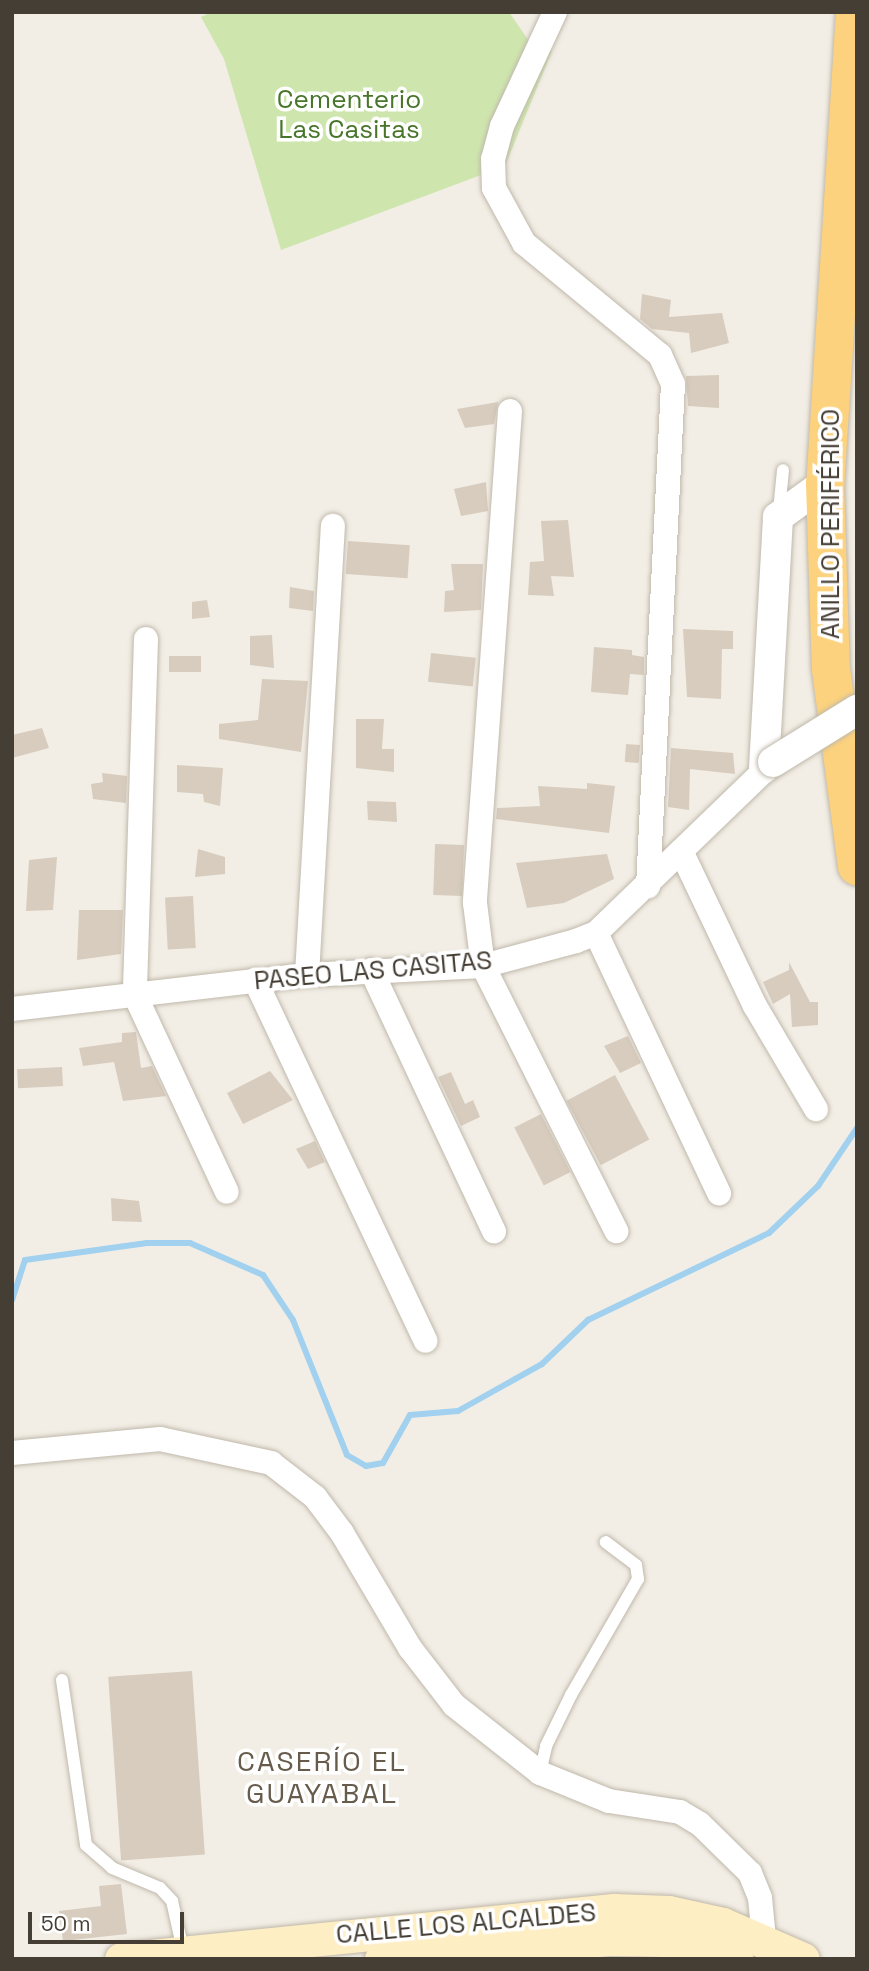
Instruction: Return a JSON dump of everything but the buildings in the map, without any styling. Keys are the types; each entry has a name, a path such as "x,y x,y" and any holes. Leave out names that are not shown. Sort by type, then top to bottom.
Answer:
{"highway":[{"name":"ANILLO PERIFÉRICO","path":"855,12 825,483 831,669 857,866"}],"main road":[{"name":"CALLE LOS ALCALDES","path":"121,1959 614,1910 669,1912 764,1939 803,1959"},
{"name":"CALLE LOS ALCALDES","path":"381,1959 609,1938 665,1940 737,1959"}],"street":[{"path":"555,12 502,126 493,159 494,188 524,243 660,355 673,384 648,886"},
{"path":"510,411 474,871 483,966 616,1231"},
{"path":"769,765 778,517 825,483"},
{"path":"307,975 333,526"},
{"path":"146,639 135,995 227,1192"},
{"name":"PASEO LAS CASITAS","path":"12,1009 307,975 483,966 596,933 648,886 769,765 857,710"},
{"path":"681,851 755,1006 816,1109"},
{"path":"596,933 719,1193"},
{"path":"371,970 494,1231"},
{"path":"255,980 426,1341"},
{"path":"12,1453 160,1439 271,1463 315,1497 342,1532 410,1648 454,1705 540,1773 608,1801 680,1812 700,1824 750,1874 760,1898 764,1939"}],"lane":[{"path":"778,517 783,470"},
{"path":"540,1773 546,1746 571,1695 638,1579 636,1566 606,1542"},
{"path":"62,1680 86,1845 96,1858 160,1888 172,1902 183,1951"}],"green space":[{"name":"Cementerio Las Casitas","path":"211,12 509,12 529,41 552,51 505,166 281,250 224,59 201,17"}],"waterway":[{"path":"12,1300 25,1260 147,1243 190,1243 263,1275 293,1320 347,1455 366,1466 383,1463 410,1415 458,1411 542,1364 588,1320 769,1233 818,1186 857,1128"}],"district":[{"name":"CASERÍO EL GUAYABAL","path":"322,1777"}]}
